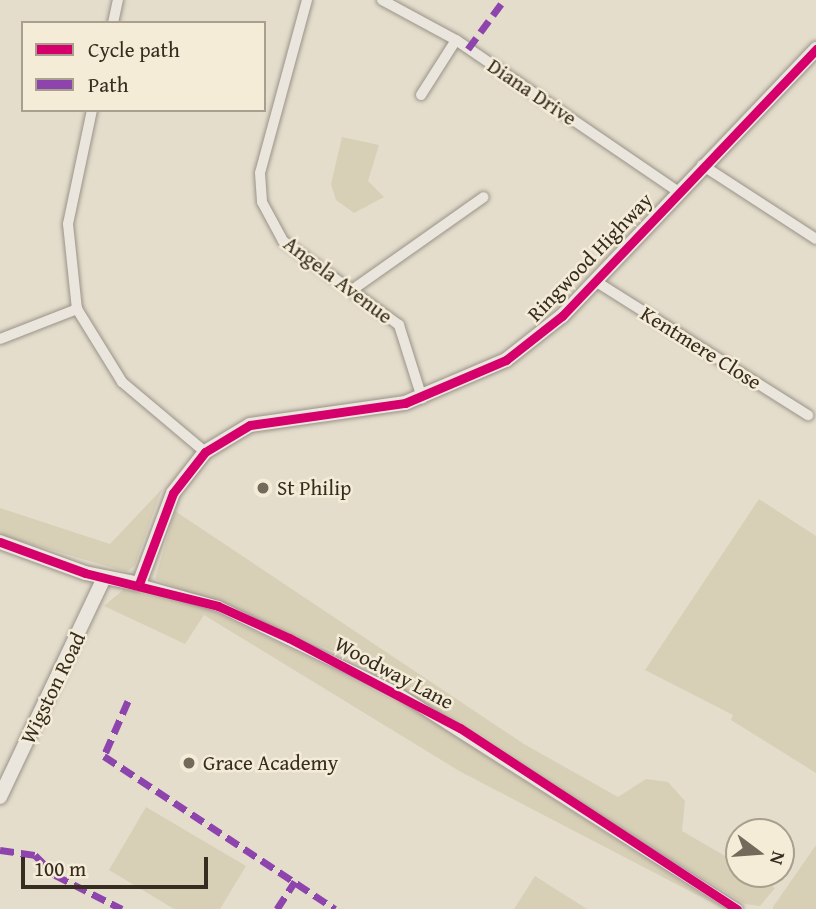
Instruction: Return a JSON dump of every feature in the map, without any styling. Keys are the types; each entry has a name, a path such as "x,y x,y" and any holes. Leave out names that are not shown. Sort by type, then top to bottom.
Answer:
{"street":[{"path":"113,21 118,0"},
{"name":"Angela Avenue","path":"307,0 259,186 283,242 399,325 422,398"},
{"name":"Diana Drive","path":"382,0 456,40 677,191"},
{"path":"421,95 456,40"},
{"name":"Ringwood Highway","path":"139,584 173,493 205,453 265,421 422,398 506,360 595,281 677,191 816,49"},
{"path":"92,112 68,224 77,309 122,382 205,453"},
{"path":"702,165 816,239"},
{"path":"352,290 484,197"},
{"name":"Kentmere Close","path":"595,281 808,415"},
{"path":"0,339 77,309"},
{"name":"Woodway Lane","path":"0,542 104,578 139,584 218,606 395,691 737,909"},
{"name":"Wigston Road","path":"0,797 104,578"}],"shaded area":[{"path":"342,137 379,145 368,181 384,197 354,213 336,200 331,184"},
{"path":"162,489 135,565 127,572 0,535 0,508 110,544"},
{"path":"759,499 816,536 816,773 731,720 733,715 645,670"},
{"path":"175,511 524,744 618,797 646,779 668,782 685,801 682,831 725,856 725,888 775,888 760,906 745,904 341,654 155,579"},
{"path":"124,589 207,608 411,708 724,909 461,772 204,615 185,644 104,606"},
{"path":"146,807 246,866 220,909 174,909 109,870"},
{"path":"816,845 816,909 773,909 786,888 795,888 795,875"},
{"path":"535,876 587,909 514,909"}],"marked path":[{"path":"468,49 504,0"},
{"path":"128,701 104,756 335,909"},
{"path":"0,850 35,855 55,875 122,909"},
{"path":"277,909 295,881"}],"cycle path":[{"path":"139,584 173,493 205,452 250,425 405,403 506,360 562,316 816,49"},
{"path":"0,542 85,573 218,606 289,638 460,728 737,909"}],"place":[{"name":"St Philip","path":"263,488"},
{"name":"Grace Academy","path":"189,763"}]}
